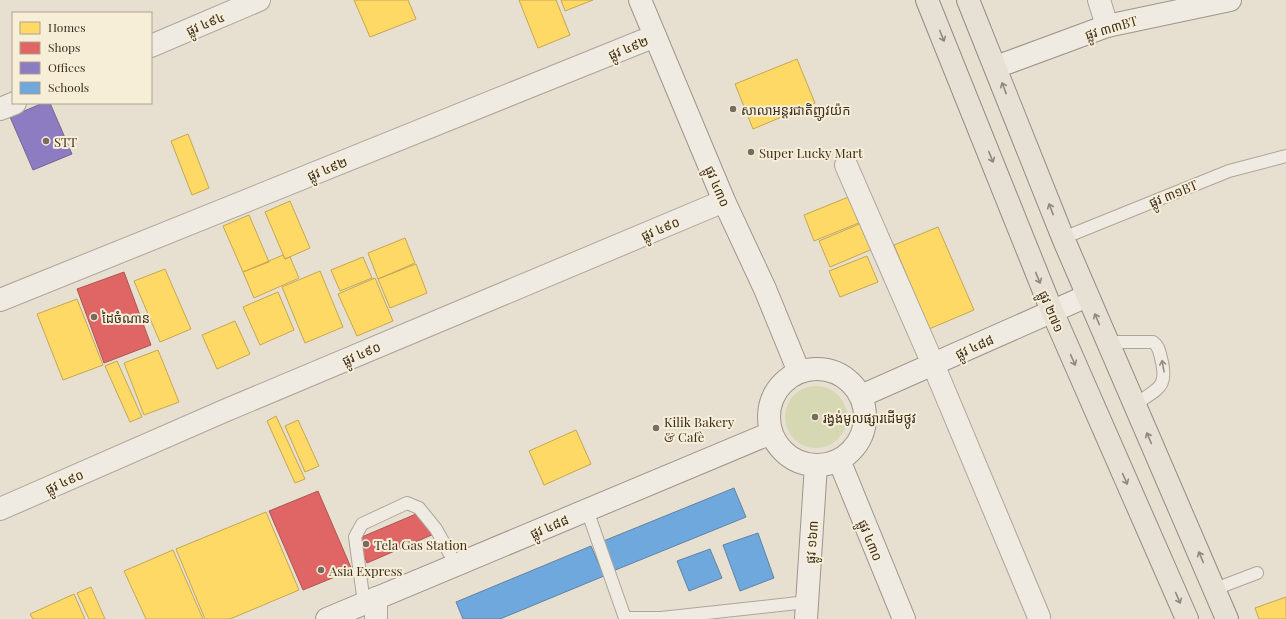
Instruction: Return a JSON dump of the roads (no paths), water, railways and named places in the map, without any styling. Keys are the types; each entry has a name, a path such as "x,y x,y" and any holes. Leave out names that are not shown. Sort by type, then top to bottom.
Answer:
{"main road":[{"name":"ផ្លូវ ២៧១","path":"927,0 1052,312 1187,619"},
{"path":"968,0 1087,296 1227,619"}],"street":[{"name":"ផ្លូវ ៤៩៤","path":"152,46 260,0"},
{"name":"ផ្លូវ ៤៣០","path":"640,0 724,201 765,289 799,372"},
{"path":"1099,0 1107,26"},
{"name":"ផ្លូវ ៣៣BT","path":"996,67 1107,26 1230,0"},
{"name":"ផ្លូវ ៤៩២","path":"0,300 655,36"},
{"path":"0,109 12,104"},
{"path":"846,165 1039,618"},
{"name":"ផ្លូវ ៤៩០","path":"0,509 224,411 724,201"},
{"name":"ផ្លូវ ៤៨៨","path":"861,396 1087,296"},
{"path":"813,369 827,370 841,375 852,384 861,396 865,408 866,420 863,432 857,444 849,453 839,460 828,464 816,465 802,463 789,456 778,446 771,433 769,409 772,397 788,378 799,372 813,369"},
{"name":"ផ្លូវ ៤៨៨","path":"327,619 372,607 456,565 771,433"},
{"name":"ផ្លូវ ៤៣០","path":"839,460 904,619"},
{"name":"ផ្លូវ ១៦៣","path":"807,611 816,465"}],"lane":[{"name":"ផ្លូវ ៣១BT","path":"1063,238 1229,171 1286,156"},
{"path":"1107,342 1153,342 1158,345 1164,368 1164,380 1161,385 1135,405"},
{"path":"372,607 355,537 362,524 407,503 419,508 436,529 456,565"},
{"path":"586,510 625,618 661,618 807,611"},
{"path":"1215,589 1257,573"}],"place":[{"name":"សាលាអន្តរជាតិញូវយ៉ក","path":"733,109"},
{"name":"STT","path":"46,141"},
{"name":"Super Lucky Mart","path":"751,152"},
{"name":"ដៃចំណាន","path":"94,317"},
{"name":"រង្វង់មូលផ្សារដើមថ្កូវ","path":"815,417"},
{"name":"Kilik Bakery & Cafè","path":"656,428"},
{"name":"Tela Gas Station","path":"366,544"},
{"name":"Asia Express","path":"321,570"}]}
